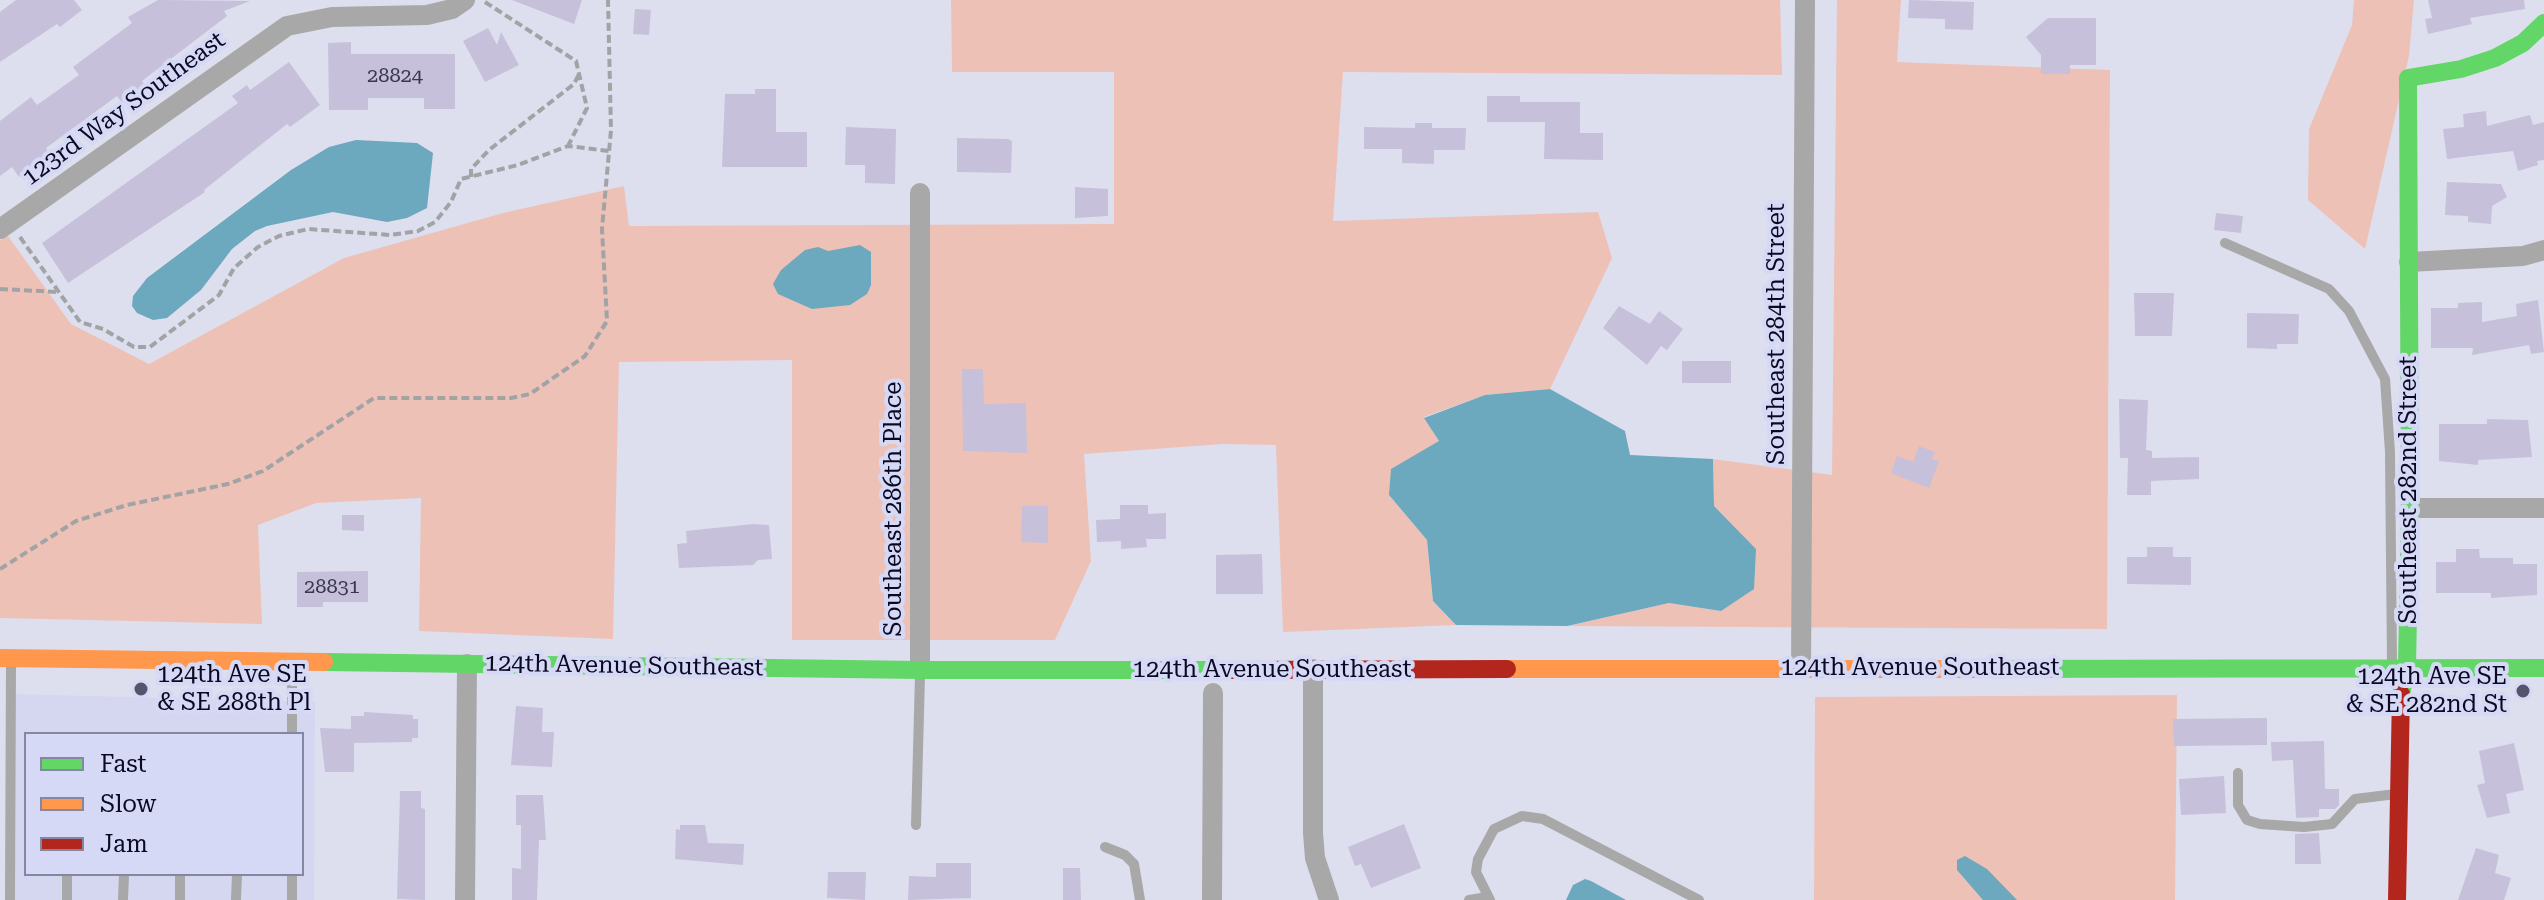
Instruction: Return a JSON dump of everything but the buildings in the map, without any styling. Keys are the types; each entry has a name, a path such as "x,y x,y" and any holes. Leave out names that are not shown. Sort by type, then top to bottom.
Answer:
{"street":[{"name":"Southeast 284th Street","path":"1801,669 1805,0"},
{"name":"123rd Way Southeast","path":"0,229 287,26 332,17 427,15 475,1"},
{"name":"Southeast 282nd Street","path":"2397,900 2400,666 2410,508 2408,78 2461,69 2495,58 2523,43 2544,23"},
{"name":"Southeast 286th Place","path":"920,193 920,670"},
{"path":"2409,262 2523,256 2544,250"},
{"path":"2410,508 2544,508"},
{"name":"124th Avenue Southeast","path":"5,658 920,670 2544,668"},
{"path":"465,900 467,664"},
{"path":"1313,669 1313,833 1315,858 1329,900"},
{"path":"1212,900 1213,693"}],"lane":[{"path":"2225,243 2329,289 2349,311 2385,379 2400,666"},
{"path":"5,658 10,900"},
{"path":"292,662 292,732"},
{"name":"Southeast 286th Place","path":"916,825 920,670"},
{"path":"2238,773 2241,814 2260,824 2304,827 2332,824 2355,799 2398,794"},
{"path":"1469,900 1489,898 1476,872 1478,859 1494,829 1522,816 1543,819 1699,900"},
{"path":"1105,847 1125,855 1134,864 1140,900"},
{"path":"67,876 67,900"},
{"path":"123,900 124,876"},
{"path":"180,876 180,900"},
{"path":"236,900 237,876"},
{"path":"292,876 292,900"}],"path":[{"path":"0,569 76,521 127,505 228,484 263,471 374,398 511,398 530,394 585,356 607,321 602,229 609,151 608,0"},
{"path":"475,1 576,61 587,108 568,146"},
{"path":"471,177 471,169 489,150 574,84 580,69"},
{"path":"20,237 80,322 103,329 134,347 150,347 219,295 234,268 258,247 308,229 390,235 418,231 435,222 451,202 461,179 568,146 609,151"},
{"path":"0,289 58,292"}],"shaded area":[{"path":"951,0 1780,0 1782,75 1343,72 1333,221 1598,212 1612,258 1550,389 1485,395 1424,417 1439,441 1389,495 1427,540 1433,601 1456,625 1283,632 1276,445 1223,444 1084,454 1091,561 1055,640 792,640 792,360 619,362 613,639 419,631 421,498 316,503 258,525 262,624 0,618 0,240 8,236 71,324 149,364 344,258 503,213 624,186 629,226 1114,224 1114,72 952,72"},
{"path":"1837,0 1901,0 1897,62 2110,70 2107,629 1567,626 1669,603 1721,611 1756,549 1714,506 1713,459 1832,475"},
{"path":"2354,0 2414,0 2409,56 2365,249 2308,200 2309,129 2352,25"},
{"path":"14,694 315,702 314,900 14,900"},
{"path":"2177,695 2175,900 1814,900 1815,697"}],"water":[{"path":"356,140 417,143 433,153 427,208 407,218 387,222 333,212 267,226 255,231 232,249 201,290 167,318 153,320 137,313 132,306 133,296 147,278 291,170 329,147"},
{"path":"860,245 871,252 871,285 867,294 850,305 812,309 778,294 773,284 781,270 805,250 818,247 828,251"},
{"path":"1550,389 1625,431 1630,455 1713,459 1714,506 1756,549 1754,589 1721,611 1669,603 1567,626 1456,625 1433,601 1427,540 1389,495 1391,469 1439,441 1424,418 1485,395"},
{"path":"1965,856 1987,869 2017,900 1983,900 1957,870 1957,860"},
{"path":"1585,879 1626,900 1566,900 1573,885"}],"traffic: fast":[{"path":"2401,694 2407,666 2410,508 2408,78 2461,69 2495,58 2523,43 2544,23"},
{"path":"324,662 920,670 1220,670"},
{"path":"1973,669 2544,668"}],"traffic: slow":[{"path":"0,658 324,662"},
{"path":"1507,669 1973,669"}],"traffic: jam":[{"path":"1220,670 1507,669"},
{"path":"2397,900 2401,694"}],"place":[{"name":"124th Ave SE & SE 288th Pl","path":"141,689"},
{"name":"124th Ave SE & SE 282nd St","path":"2523,691"}]}
